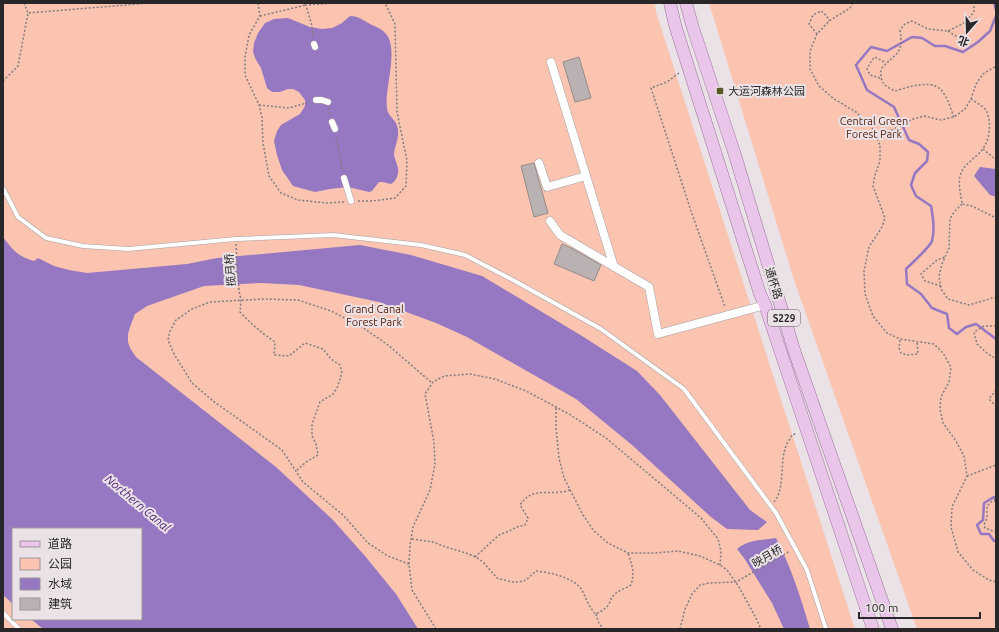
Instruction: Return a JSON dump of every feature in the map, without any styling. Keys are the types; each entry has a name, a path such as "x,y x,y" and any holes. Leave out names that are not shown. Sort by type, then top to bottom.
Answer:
{"main road":[{"name":"通怀路","path":"670,3 675,25 760,294 765,305 873,629"},
{"name":"通怀路","path":"686,3 735,155 794,350 892,629"}],"street":[{"path":"551,62 614,267"},
{"path":"316,100 328,102"},
{"path":"332,122 335,129"},
{"path":"539,163 547,188 586,176"},
{"path":"344,178 351,201"},
{"path":"550,221 560,235 649,287 658,334 765,305"}],"lane":[{"path":"3,188 18,217 46,238 83,246 128,249 236,239 333,235 421,245 465,255 513,280 601,329 684,389 776,513 807,570 826,629"},
{"path":"3,613 19,629"}],"path":[{"path":"3,81 18,66 28,13 24,3"},
{"path":"28,13 150,3"},
{"path":"260,16 305,4 335,3"},
{"path":"853,3 850,8 829,21 817,34 810,51 810,69 819,86 834,99 856,112 872,128 880,145 880,161 872,186 885,218 882,227 869,247 864,271 865,294 873,316 888,333 900,340 934,344 943,353 951,367 949,382 941,397 940,409 942,423 956,441 964,456 967,476 952,507 951,527 958,552 973,570 996,582"},
{"path":"948,31 967,20 974,12 974,3"},
{"path":"305,4 312,26 315,46"},
{"path":"817,34 809,24 813,15 821,12 827,16 829,21"},
{"path":"954,117 944,93 938,87 927,85 895,91 884,86 880,78 881,69 900,51 902,42 900,30 905,24 912,21 928,29 948,31 962,40 966,30 967,20"},
{"path":"880,78 870,75 867,69 875,57 886,63"},
{"path":"877,138 913,119 924,116 941,120 954,117 965,109 971,99 976,84 983,74 996,66"},
{"path":"688,67 667,82 651,88 691,211 728,315"},
{"path":"962,204 960,193 960,176 966,166 983,149 988,137 989,122 985,110 971,99"},
{"path":"328,102 332,122"},
{"path":"259,105 290,108 304,104"},
{"path":"335,129 344,178"},
{"path":"983,149 996,160"},
{"path":"962,204 972,206 996,218"},
{"path":"962,204 954,212 950,219 949,248 939,276 941,289 948,299 969,305 996,297"},
{"name":"揽月桥","path":"237,247 239,291 241,300 240,312 250,323 275,342 274,355 289,356 305,343 323,349 331,359 340,365 342,373 337,388 333,394 320,402 312,424 312,436 316,444 318,455 306,462 296,472"},
{"path":"941,286 925,281 921,274 937,260 945,257"},
{"path":"409,564 388,556 368,543 343,515 303,482 282,450 213,401 192,383 174,354 168,340 170,331 176,320 192,309 210,302 263,298 298,300 331,311 362,327 388,345 432,383"},
{"path":"996,326 984,326 974,332 977,344 987,353 996,358"},
{"path":"900,340 899,348 901,353 907,355 918,354 917,342"},
{"path":"436,629 412,590 409,564 411,539 414,527 430,490 435,464 434,442 426,394 432,383 444,376 470,374 495,379 526,391 569,414 606,438 701,518 718,539 721,551 720,565"},
{"path":"996,390 989,399 996,406"},
{"path":"556,407 559,458 564,478 583,515 594,532 608,543 628,554 678,551 700,556 720,565 727,570 736,582 761,629"},
{"path":"771,507 777,499 785,449 792,435 807,431"},
{"path":"967,476 996,465"},
{"path":"476,557 499,535 509,532 517,526 525,525 528,518 520,505 524,498 534,493 561,492 570,490"},
{"path":"996,501 987,506 987,518 984,525 985,528 996,532"},
{"path":"411,539 433,542 476,557 483,562 497,578 512,582 526,580 536,570 563,577 574,582 581,588 592,610 596,614 599,624 604,629"},
{"name":"映月桥","path":"736,582 791,551"},
{"path":"596,614 609,606 612,597 617,592 624,590 631,585 632,567 628,554"},
{"path":"680,629 685,609 692,594 700,585 709,583 736,582"}],"green space":[{"name":"Grand Canal Forest Park","path":"3,3 655,3 656,12 855,629 3,629"},
{"name":"Central Green Forest Park","path":"709,3 996,3 996,629 917,629 794,280"}],"water":[{"path":"350,16 359,18 381,29 389,39 391,58 387,110 396,123 398,131 398,138 394,153 398,173 393,183 379,182 372,191 369,192 348,187 315,192 293,186 282,170 274,141 277,131 281,125 300,114 305,106 305,100 299,92 293,89 272,92 267,88 261,68 253,52 254,43 258,33 265,23 274,19 288,18 310,27 322,29 332,28 342,23"},
{"path":"980,167 996,169 996,197 990,195 974,176"},
{"name":"Northern Canal","path":"3,237 16,252 23,257 34,261 38,258 54,266 87,273 187,264 217,258 360,245 411,255 482,276 637,371 660,395 750,510 767,522 758,530 727,529 711,517 632,445 576,399 467,337 436,323 379,302 299,285 261,283 204,286 147,306 135,314 128,334 130,348 136,357 276,467 333,520 396,594 418,629 43,629 32,620 142,620 142,528 12,528 12,603 3,595"},
{"path":"776,538 795,583 810,629 784,629 772,603 737,549 750,542"}],"building":[{"path":"579,57 591,98 575,102 563,62"},
{"path":"534,163 548,213 534,217 521,166"},
{"path":"562,244 601,265 594,281 554,264"}],"waterway":[{"path":"994,3 996,10"},
{"path":"996,16 990,31 978,42 963,52 945,46 935,46 922,38 912,37 887,51 871,47 856,65 867,90 894,107 909,140 919,144 928,152 927,161 915,173 911,185 916,196 931,206 933,237 928,247 906,269 907,284 921,294 932,308 947,314 949,328 957,334 966,327 976,324 996,339"},
{"path":"996,502 994,497 984,503 983,520 977,525 981,534 989,534 994,541 996,540"}],"place":[{"name":"大运河森林公园","path":"720,91"}]}
